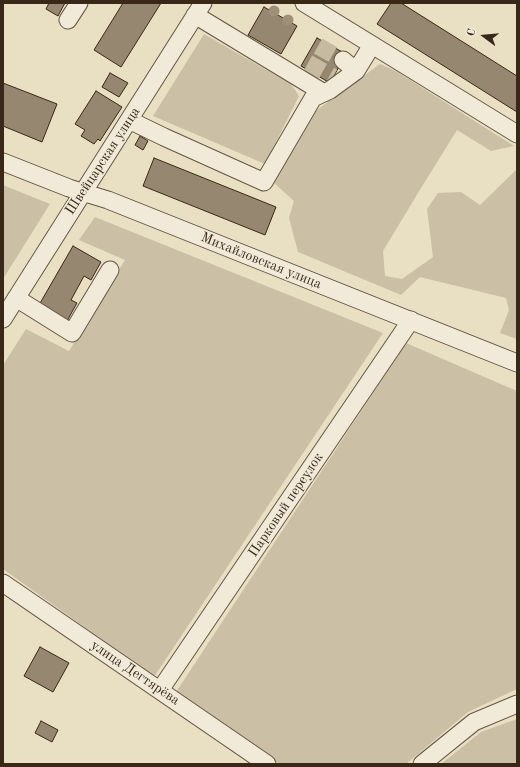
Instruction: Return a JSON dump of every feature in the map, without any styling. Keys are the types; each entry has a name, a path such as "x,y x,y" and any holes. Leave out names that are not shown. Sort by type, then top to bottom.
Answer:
{"street":[{"path":"68,20 79,3"},
{"path":"304,3 517,134"},
{"path":"199,9 224,28 324,93"},
{"name":"Швейцарская улица","path":"3,319 199,9"},
{"path":"129,120 264,182 313,98 324,93 372,45"},
{"name":"Михайловская улица","path":"3,162 69,188 108,200 517,363"},
{"path":"16,298 72,333 110,270"},
{"name":"Парковый переулок","path":"160,690 411,320"},
{"name":"улица Дегтярёва","path":"3,583 267,764"},
{"path":"422,764 474,722 517,704"}],"shaded area":[{"path":"204,34 291,84 299,96 265,164 153,116"},
{"path":"380,64 396,71 514,146 491,151 457,130 383,251 385,276 402,279 433,257 427,209 438,193 461,192 480,205 517,169 517,339 500,333 509,310 506,298 420,277 401,295 298,252 289,218 294,201 274,183 317,110"},
{"path":"3,185 50,204 3,279"},
{"path":"95,217 383,333 154,677 3,569 3,365 26,329 69,351 125,260 79,240"},
{"path":"406,343 517,391 517,689 468,712 406,764 279,764 176,692"},
{"path":"517,719 517,764 441,764 481,732"}],"building":[{"path":"49,3 65,3 58,16 46,9"},
{"path":"123,3 161,3 121,67 94,50"},
{"path":"391,3 401,3 517,76 517,112 377,24"},
{"path":"264,7 297,26 281,54 248,35"},
{"path":"317,38 346,54 330,83 301,66"},
{"path":"110,73 128,83 119,97 102,87"},
{"path":"3,83 57,104 42,142 3,126"},
{"path":"96,91 122,107 100,141 98,139 94,144 81,136 85,130 75,124"},
{"path":"140,136 148,141 143,150 135,145"},
{"path":"154,158 276,207 265,235 143,186"},
{"path":"73,246 101,262 91,280 84,276 71,300 77,303 67,321 39,305"},
{"path":"40,647 69,663 53,692 24,676"},
{"path":"41,721 58,730 52,742 35,733"}],"tunnel":[{"path":"318,46 343,60"},
{"path":"308,63 333,77"}]}
